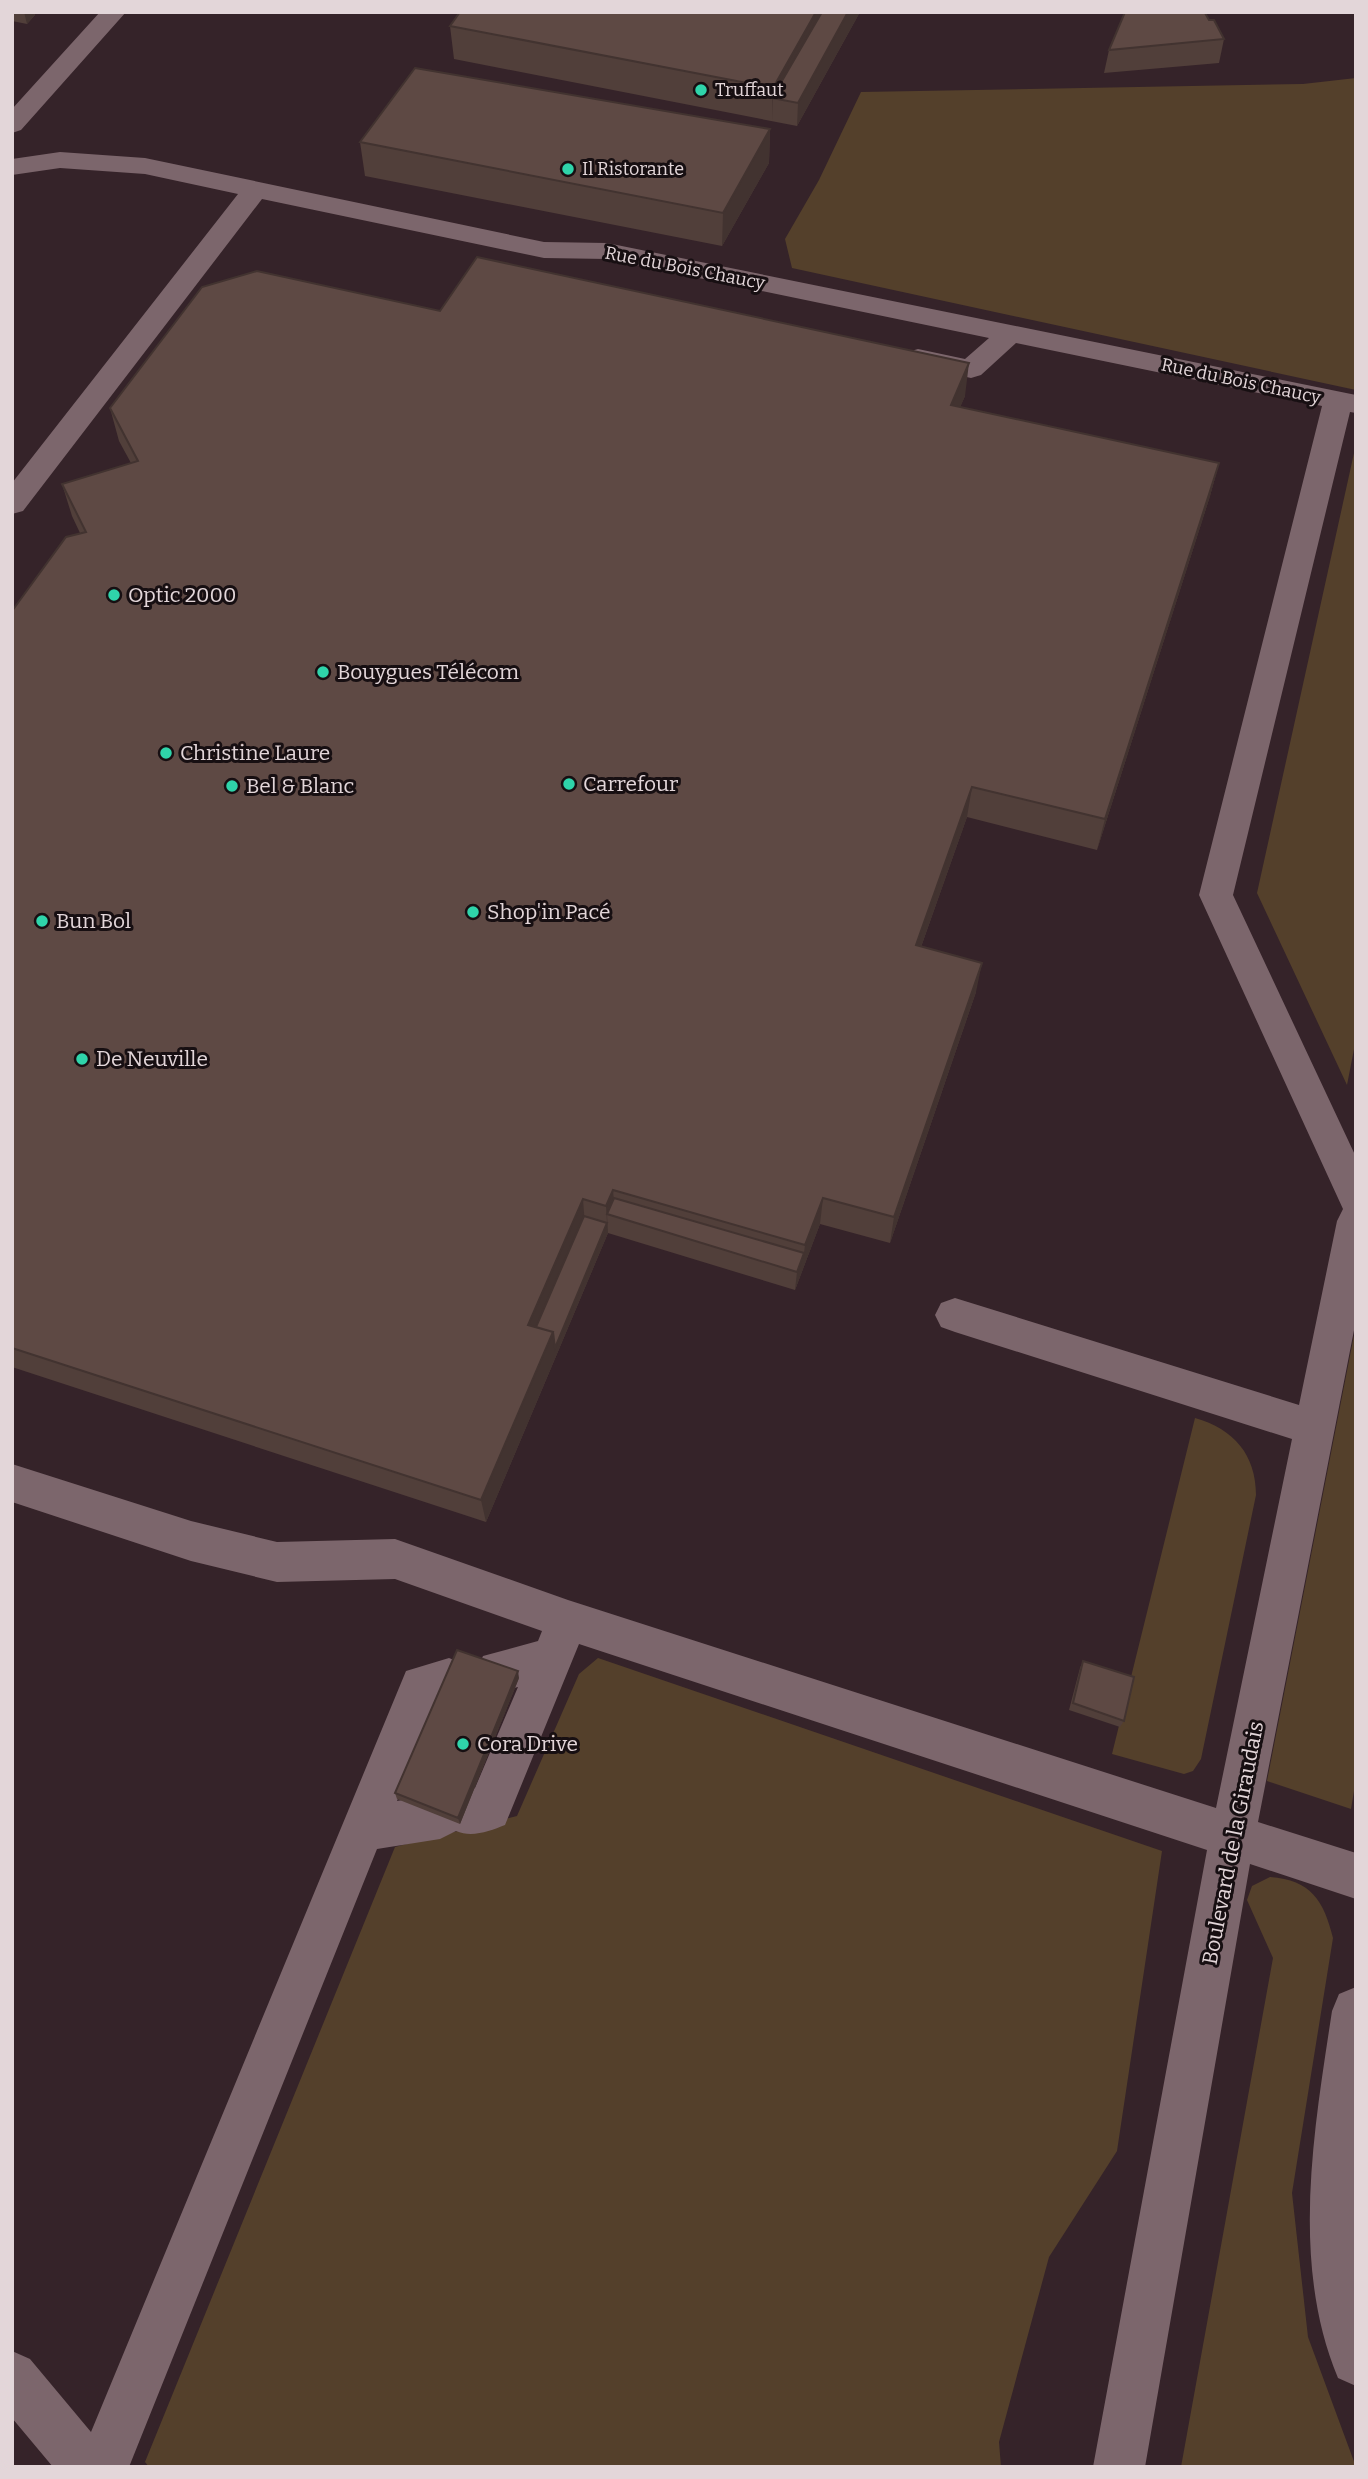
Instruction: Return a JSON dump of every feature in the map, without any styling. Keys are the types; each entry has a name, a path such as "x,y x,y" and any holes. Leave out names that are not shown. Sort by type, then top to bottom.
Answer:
{"lane":[{"path":"12,125 114,12"},
{"path":"12,146 18,153 12,167"},
{"name":"Rue du Bois Chaucy","path":"12,167 60,160 145,166 544,250 607,251 1347,402"},
{"path":"12,504 255,190"},
{"path":"891,352 971,369 1010,334"},
{"path":"1347,402 1216,895 1356,1198"},
{"name":"Boulevard de la Giraudais","path":"1119,2467 1233,1835 1356,1221"},
{"path":"955,1315 1314,1428"},
{"path":"12,1483 191,1541 277,1562 395,1559 560,1639 1233,1835 1356,1876"},
{"path":"498,1671 560,1639"},
{"path":"362,1829 489,1809 560,1639"},
{"path":"103,2467 421,1686 449,1679"},
{"path":"1356,2011 1333,2188 1334,2250 1345,2322 1356,2360"},
{"path":"12,2377 87,2467"}],"shaded area":[{"path":"1356,78 1356,390 792,268 785,239 819,180 861,92 1303,84"},
{"path":"1356,444 1356,1039 1347,1085 1257,893"},
{"path":"1356,1325 1356,1779 1351,1809 1267,1781"},
{"path":"1195,1418 1221,1429 1240,1446 1252,1468 1256,1495 1201,1759 1193,1771 1184,1774 1112,1754"},
{"path":"598,1658 1162,1851 1117,2151 1049,2257 999,2442 1001,2467 149,2467 145,2462 395,1847 517,1816 579,1674"},
{"path":"1270,1877 1296,1883 1314,1895 1325,1913 1333,1938 1292,2193 1308,2337 1356,2467 1181,2467 1273,1958 1247,1900 1252,1886"}],"building":[{"path":"460,12 816,12 773,88 450,26"},
{"path":"822,12 848,12 798,103 772,98"},
{"path":"1125,12 1205,13 1209,20 1214,20 1224,39 1109,50"},
{"path":"415,68 770,129 723,213 360,142"},
{"name":"Shop'in Pacé","path":"477,257 969,363 951,405 1219,463 1105,819 972,787 916,945 982,963 894,1217 823,1198 805,1245 613,1190 606,1206 583,1199 528,1325 553,1332 481,1500 12,1348 12,611 66,537 86,532 62,484 138,461 110,408 202,287 257,271 440,311"},
{"path":"614,1198 804,1253 797,1272 607,1214"},
{"path":"584,1216 607,1223 555,1348 553,1332 536,1327"},
{"path":"457,1650 518,1671 458,1818 395,1793"},
{"path":"1083,1661 1134,1677 1124,1721 1073,1703"}],"place":[{"name":"Truffaut","path":"701,90"},
{"name":"Il Ristorante","path":"568,169"},
{"name":"Optic 2000","path":"114,595"},
{"name":"Bouygues Télécom","path":"323,672"},
{"name":"Christine Laure","path":"166,753"},
{"name":"Carrefour","path":"569,784"},
{"name":"Bel & Blanc","path":"232,786"},
{"name":"Shop'in Pacé","path":"473,912"},
{"name":"Bun Bol","path":"42,921"},
{"name":"De Neuville","path":"82,1059"},
{"name":"Cora Drive","path":"463,1744"}]}
